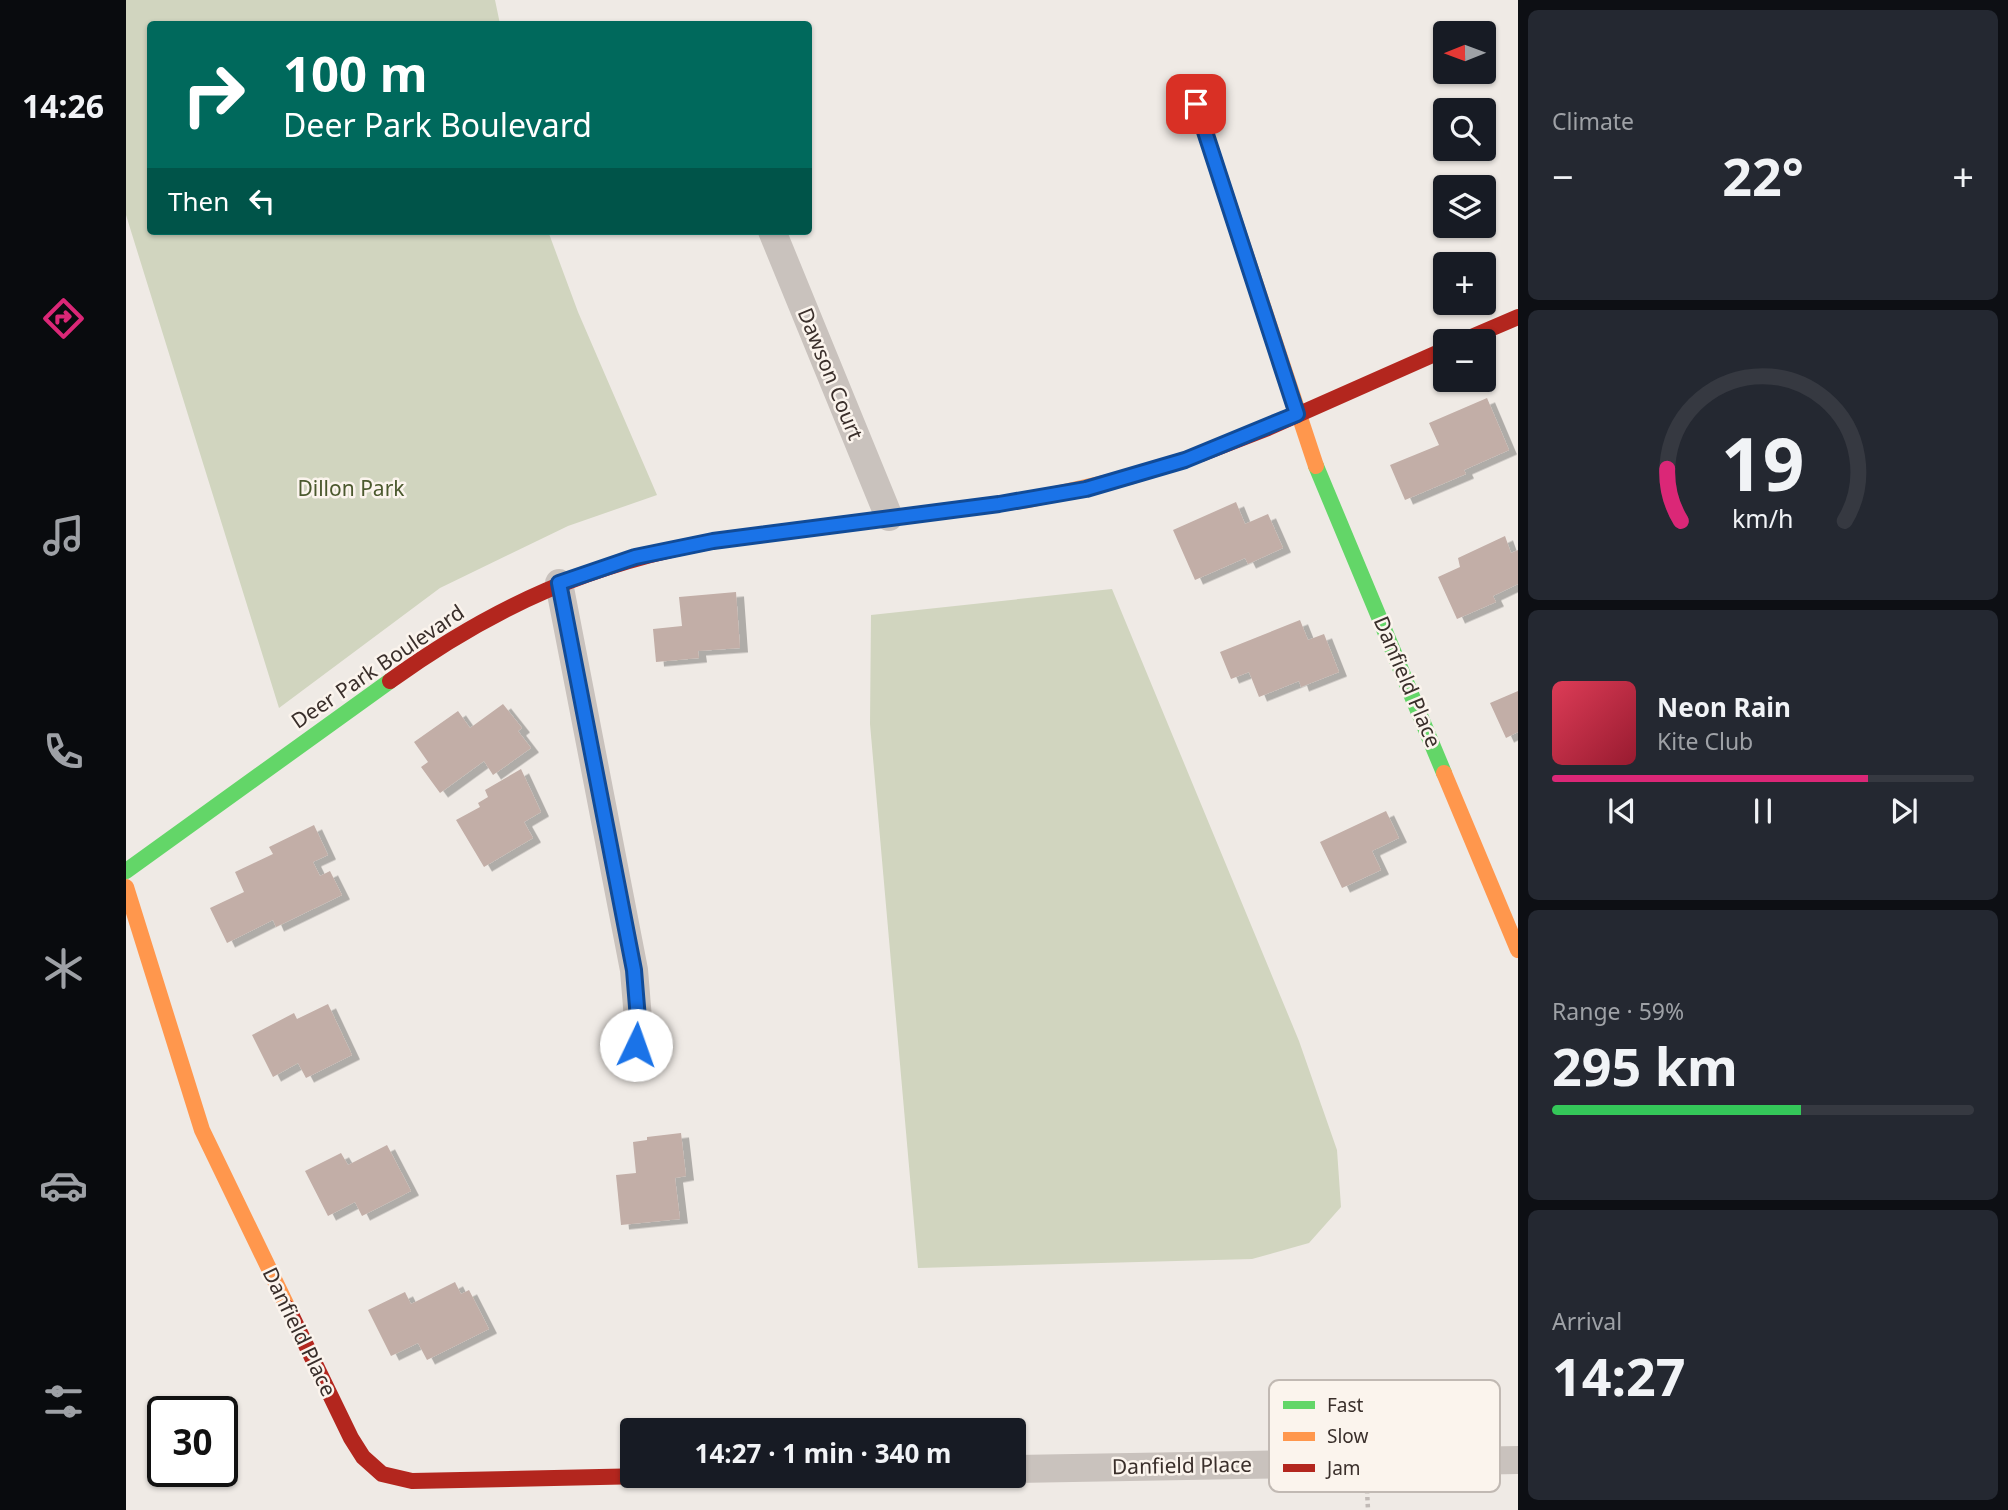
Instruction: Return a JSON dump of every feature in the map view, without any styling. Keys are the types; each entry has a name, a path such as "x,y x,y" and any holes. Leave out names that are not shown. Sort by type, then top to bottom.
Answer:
{"street":[{"name":"Danfield Place","path":"1196,104 1309,450 1518,950"},
{"name":"Dawson Court","path":"774,235 889,517"},
{"path":"1490,329 1518,317"},
{"name":"Deer Park Boulevard","path":"126,871 439,646 559,583 635,557 674,548 999,504 1086,489 1185,460 1433,355"},
{"path":"559,583 634,970 638,1019 636,1045"},
{"name":"Danfield Place","path":"126,887 202,1130 351,1438 369,1465 385,1478 412,1481 620,1477"},
{"name":"Danfield Place","path":"1500,1460 1518,1460"},
{"name":"Danfield Place","path":"1026,1469 1269,1464"}],"green space":[{"name":"Dillon Park","path":"126,0 495,0 499,21 147,21 147,235 549,235 578,312 657,495 568,526 440,588 279,708 126,215"},
{"path":"1112,589 1299,1041 1337,1150 1341,1207 1309,1243 1252,1259 918,1268 870,724 871,615"}],"building":[{"path":"1487,398 1509,450 1464,470 1466,474 1405,500 1390,465 1439,445 1429,423"},
{"path":"1236,502 1245,524 1268,514 1283,548 1248,564 1245,558 1195,580 1173,530"},
{"path":"1505,536 1511,553 1518,550 1518,584 1493,596 1496,602 1457,619 1438,577 1460,567 1458,558"},
{"path":"736,592 740,648 698,651 699,658 656,662 653,629 682,626 679,597"},
{"path":"1300,620 1308,640 1324,634 1339,672 1301,687 1299,681 1259,697 1249,672 1231,679 1220,652"},
{"path":"1518,691 1518,732 1506,738 1490,703"},
{"path":"503,704 522,728 518,731 531,748 493,775 484,761 440,793 421,767 428,762 414,742 458,711 470,728"},
{"path":"521,769 541,812 524,822 533,838 484,867 456,820 480,807 478,803 488,797 485,790"},
{"path":"1386,811 1399,838 1372,851 1381,870 1342,888 1320,842"},
{"path":"314,825 328,855 313,862 320,876 330,871 342,895 276,927 273,920 227,943 210,908 244,892 235,872 273,854 269,847"},
{"path":"328,1004 352,1055 306,1078 298,1063 273,1077 252,1035 294,1013 297,1019"},
{"path":"681,1133 686,1176 675,1178 680,1219 621,1225 616,1175 636,1173 633,1142 647,1140 647,1137"},
{"path":"387,1145 411,1191 362,1216 355,1202 328,1216 305,1171 341,1153 348,1165"},
{"path":"455,1282 461,1294 469,1290 489,1329 427,1360 418,1343 391,1356 368,1310 405,1292 411,1304"}],"traffic: fast":[{"path":"1316,466 1444,773"},
{"path":"126,871 390,681"}],"traffic: slow":[{"path":"1196,104 1316,466"},
{"path":"720,540 1029,500 1130,477 1201,454"},
{"path":"1444,773 1518,950"},
{"path":"126,887 202,1130 288,1308"}],"traffic: jam":[{"path":"1490,329 1518,317"},
{"path":"1201,454 1268,428 1433,355"},
{"path":"390,681 467,630 546,591 629,561 720,540"},
{"path":"288,1308 351,1438 363,1457 382,1474 412,1481 620,1477"}],"route":[{"path":"636,1045 638,1019 634,970 559,583 635,557 713,541 999,504 1086,489 1185,460 1297,414 1196,104"}]}
